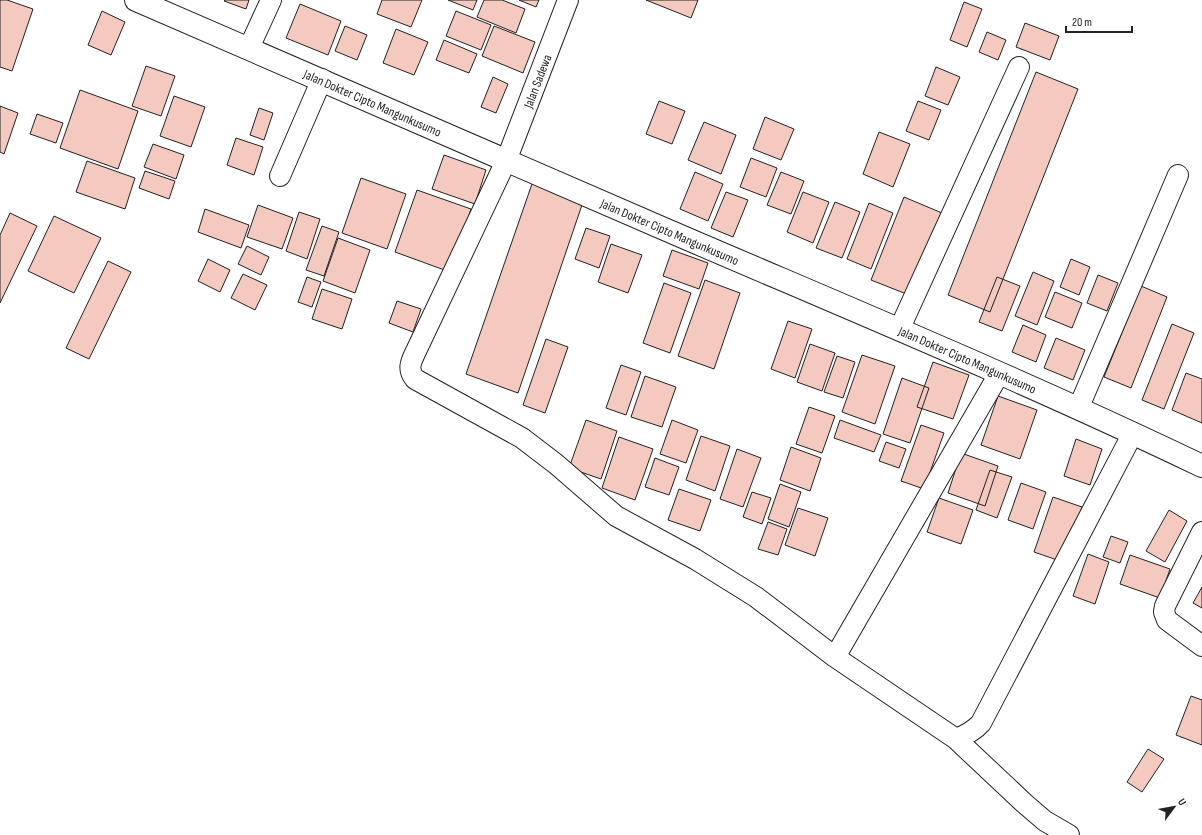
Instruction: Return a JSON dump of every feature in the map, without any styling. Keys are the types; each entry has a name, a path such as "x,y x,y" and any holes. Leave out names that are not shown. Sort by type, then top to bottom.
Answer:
{"street":[{"name":"Jalan Dokter Cipto Mangunkusumo","path":"136,0 322,79 506,161 899,330 1133,433 1202,466"},
{"path":"249,48 271,0"},
{"name":"Jalan Sadewa","path":"568,0 506,161 417,349 410,365 411,374 415,379 522,438 556,464 616,516 695,558 756,597 835,657"},
{"path":"899,330 1019,67"},
{"path":"280,176 322,79"},
{"path":"1078,409 1178,175"},
{"path":"999,374 835,657 956,739 1045,821 1069,835"},
{"path":"956,739 976,729 981,723 1133,433"},
{"path":"1202,532 1165,606 1164,612 1167,620 1202,646"}],"building":[{"path":"0,0 7,0 33,9 12,71 0,67"},
{"path":"249,0 246,9 224,1"},
{"path":"382,0 422,0 411,27 377,14"},
{"path":"448,0 477,0 473,10"},
{"path":"484,0 502,0 525,9 516,33 477,17"},
{"path":"519,0 539,0 536,7"},
{"path":"646,0 698,0 691,18"},
{"path":"964,2 982,9 967,47 950,40"},
{"path":"300,4 341,21 328,55 286,38"},
{"path":"102,11 125,22 111,55 88,45"},
{"path":"456,11 491,25 481,50 446,36"},
{"path":"1025,23 1059,36 1050,60 1016,47"},
{"path":"345,26 367,35 357,60 335,51"},
{"path":"494,26 535,42 523,73 482,56"},
{"path":"396,29 428,42 414,75 383,63"},
{"path":"987,32 1006,40 998,60 979,52"},
{"path":"444,40 477,54 469,73 436,60"},
{"path":"146,66 175,76 161,116 132,106"},
{"path":"936,67 960,77 948,105 925,96"},
{"path":"1036,72 1078,89 990,312 948,295"},
{"path":"493,77 508,84 496,113 481,107"},
{"path":"80,90 138,111 118,169 60,148"},
{"path":"174,96 205,107 191,147 160,136"},
{"path":"659,101 685,111 672,144 646,134"},
{"path":"918,101 941,110 929,140 906,131"},
{"path":"0,106 18,113 4,154 0,152"},
{"path":"259,108 273,113 264,140 250,135"},
{"path":"37,114 63,123 56,143 30,134"},
{"path":"765,117 794,129 781,160 753,149"},
{"path":"704,122 736,135 721,174 688,160"},
{"path":"879,132 910,144 893,187 863,174"},
{"path":"236,138 263,147 254,175 227,165"},
{"path":"153,144 184,155 176,179 144,167"},
{"path":"444,155 486,170 475,204 432,189"},
{"path":"751,158 777,168 766,197 740,187"},
{"path":"87,161 135,178 125,209 76,192"},
{"path":"145,171 175,181 169,199 139,188"},
{"path":"695,172 723,184 708,221 680,209"},
{"path":"781,172 804,181 791,214 767,205"},
{"path":"361,178 406,194 387,249 342,233"},
{"path":"533,181 584,199 518,393 466,374"},
{"path":"417,190 471,209 450,272 395,252"},
{"path":"726,192 748,200 733,237 711,228"},
{"path":"803,192 829,202 813,243 787,232"},
{"path":"904,197 942,213 909,295 871,280"},
{"path":"835,202 860,212 842,258 816,248"},
{"path":"869,203 893,213 871,269 847,259"},
{"path":"258,205 293,218 282,249 247,237"},
{"path":"205,209 249,225 241,248 198,232"},
{"path":"299,212 320,219 307,259 286,251"},
{"path":"10,213 37,226 0,303 0,235"},
{"path":"54,216 101,238 74,293 28,271"},
{"path":"322,226 339,232 324,276 306,270"},
{"path":"586,228 610,236 599,268 575,259"},
{"path":"338,238 370,250 355,293 323,281"},
{"path":"611,244 642,255 628,293 598,282"},
{"path":"247,246 269,257 261,275 238,264"},
{"path":"672,250 708,263 699,289 663,276"},
{"path":"208,259 230,270 220,292 198,281"},
{"path":"1071,259 1090,267 1079,295 1060,287"},
{"path":"108,261 131,272 89,359 66,348"},
{"path":"1033,272 1054,281 1037,325 1015,316"},
{"path":"243,274 267,285 255,310 231,298"},
{"path":"1098,275 1118,283 1107,311 1087,303"},
{"path":"307,277 321,282 312,307 298,302"},
{"path":"997,277 1020,286 1002,331 979,322"},
{"path":"705,280 740,293 714,369 678,356"},
{"path":"664,283 691,293 670,353 643,343"},
{"path":"1141,286 1167,297 1131,388 1104,377"},
{"path":"322,289 352,299 342,329 312,319"},
{"path":"1055,292 1082,303 1072,328 1045,317"},
{"path":"397,301 421,309 413,332 389,323"},
{"path":"788,321 812,329 795,378 771,369"},
{"path":"1172,324 1194,333 1164,409 1142,400"},
{"path":"1023,325 1046,335 1036,362 1012,352"},
{"path":"1056,338 1085,350 1073,380 1044,368"},
{"path":"546,339 568,347 545,413 523,405"},
{"path":"810,344 835,353 822,391 797,382"},
{"path":"862,355 895,366 875,424 842,412"},
{"path":"837,356 855,362 843,398 824,392"},
{"path":"933,362 969,375 953,419 917,407"},
{"path":"621,365 641,372 626,415 606,408"},
{"path":"1186,373 1202,379 1202,423 1172,410"},
{"path":"645,376 676,387 662,427 631,417"},
{"path":"902,378 929,388 910,443 883,434"},
{"path":"998,396 1037,410 1020,459 981,445"},
{"path":"809,407 835,416 822,453 796,444"},
{"path":"586,420 617,431 601,479 569,468"},
{"path":"672,420 698,430 686,463 660,454"},
{"path":"840,420 881,435 874,452 834,438"},
{"path":"921,425 944,433 924,489 901,481"},
{"path":"701,436 730,446 715,491 686,480"},
{"path":"619,437 653,449 635,500 602,488"},
{"path":"1076,439 1102,449 1090,485 1064,476"},
{"path":"886,442 906,449 899,468 879,461"},
{"path":"791,447 821,458 810,491 780,480"},
{"path":"737,449 761,458 743,507 720,499"},
{"path":"961,453 998,466 985,506 948,493"},
{"path":"655,458 679,467 669,495 645,487"},
{"path":"990,470 1012,477 997,518 976,510"},
{"path":"1021,483 1046,492 1033,529 1008,520"},
{"path":"780,484 801,492 789,527 768,519"},
{"path":"679,489 711,500 700,531 668,520"},
{"path":"752,492 771,498 762,524 743,517"},
{"path":"1053,497 1082,507 1063,562 1034,552"},
{"path":"939,498 973,510 961,544 927,532"},
{"path":"798,508 828,518 815,556 785,545"},
{"path":"1169,510 1187,521 1165,562 1146,551"},
{"path":"768,522 787,529 778,555 758,549"},
{"path":"1111,536 1128,542 1120,563 1103,557"},
{"path":"1088,554 1109,562 1095,604 1073,596"},
{"path":"1130,555 1170,569 1160,598 1120,584"},
{"path":"1202,587 1202,608 1193,603"},
{"path":"1191,696 1202,700 1202,745 1176,735"},
{"path":"1148,749 1164,759 1142,792 1127,782"}]}
